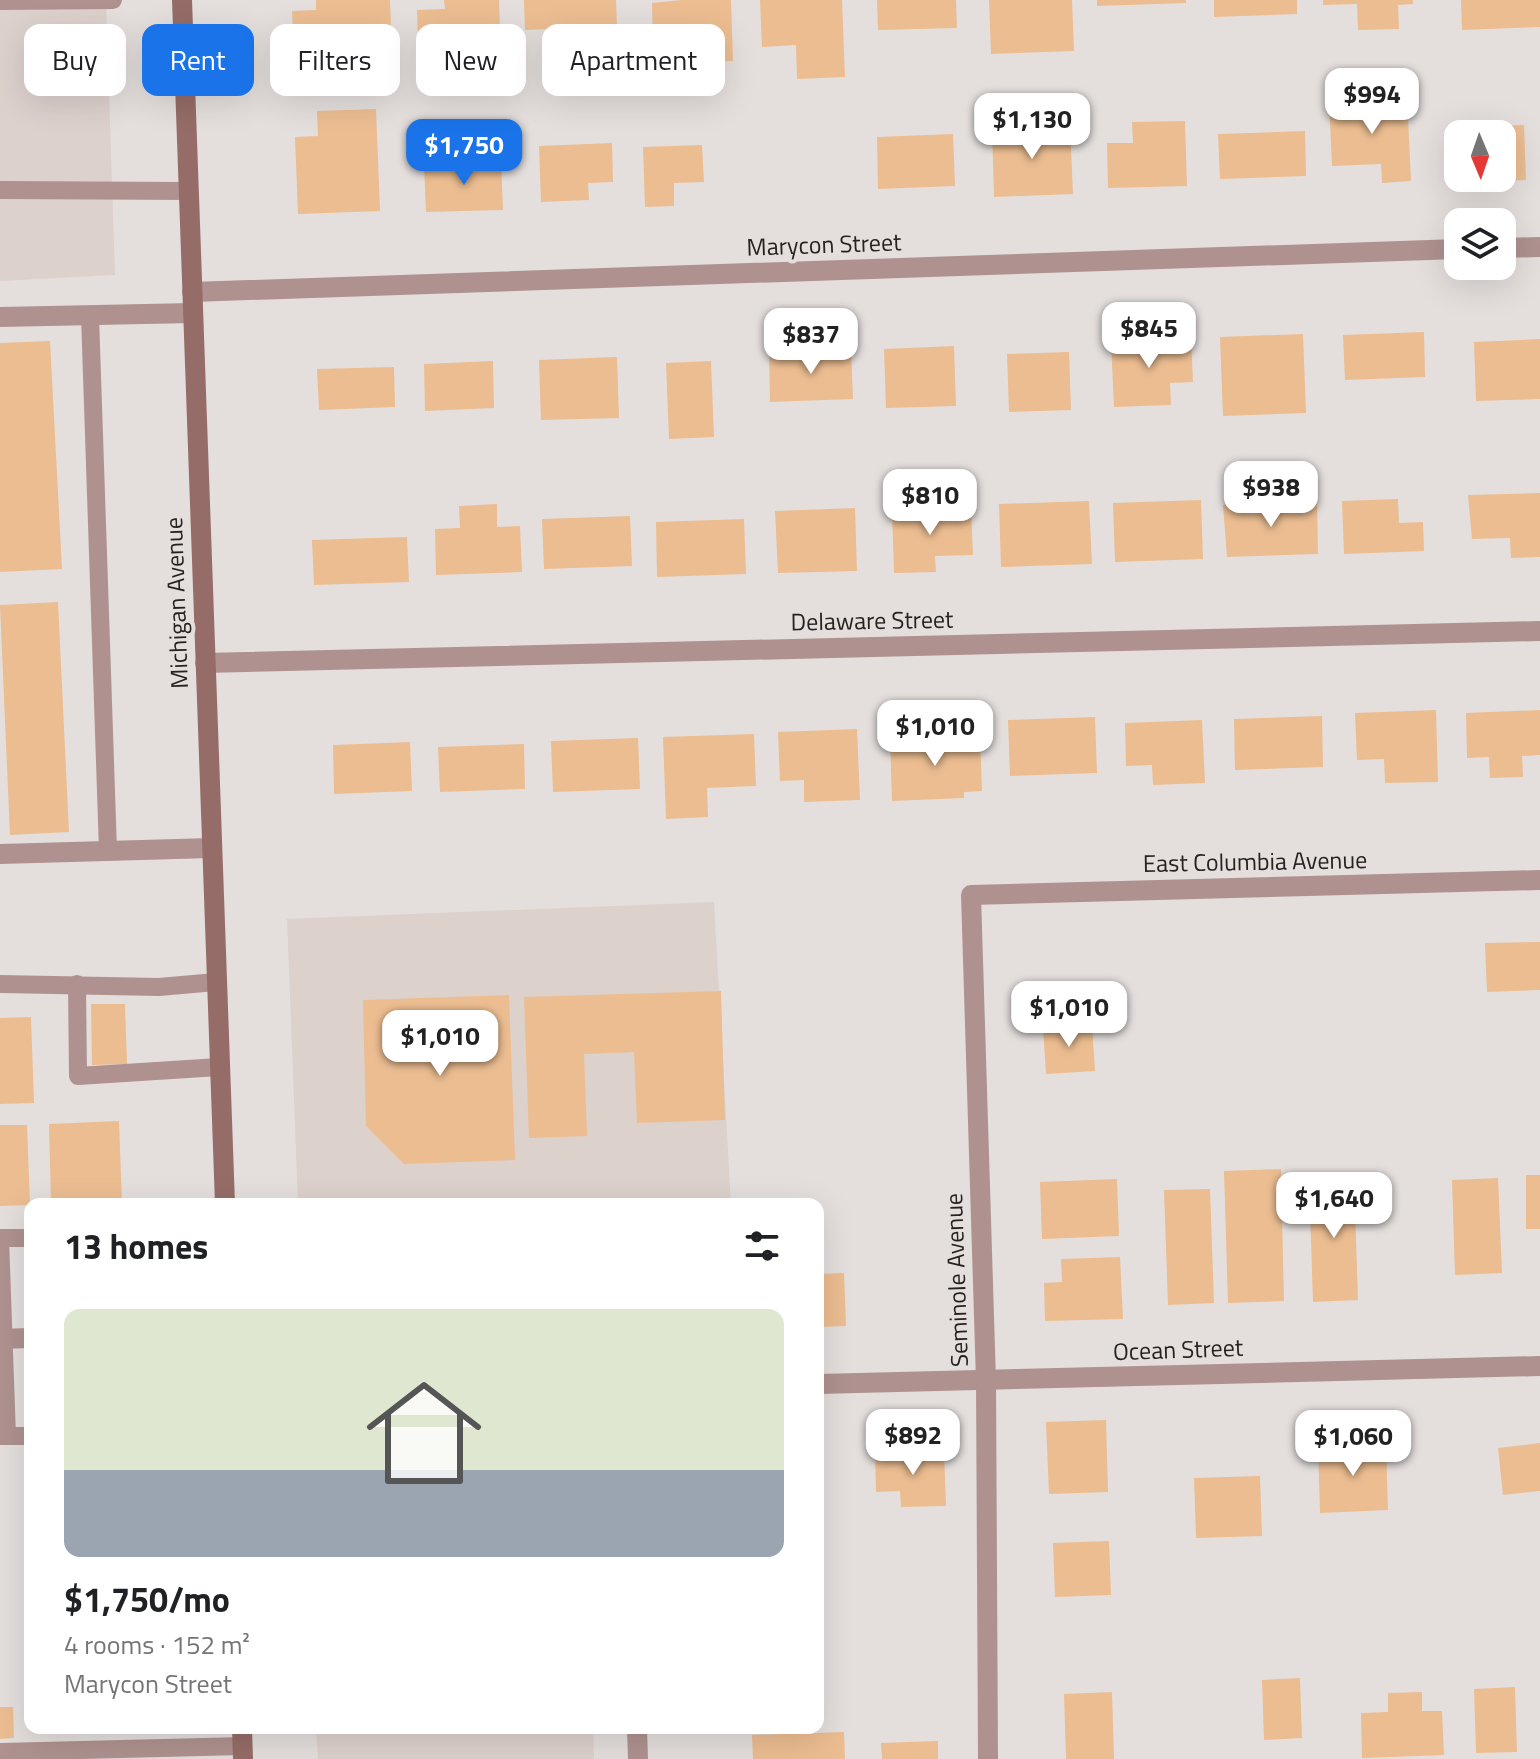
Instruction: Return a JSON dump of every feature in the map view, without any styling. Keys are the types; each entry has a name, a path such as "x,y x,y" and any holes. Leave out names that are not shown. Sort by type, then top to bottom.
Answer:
{"main road":[{"name":"Michigan Avenue","path":"182,0 225,1198"}],"street":[{"path":"1516,248 1540,247"},
{"name":"Marycon Street","path":"192,292 1444,249"},
{"path":"0,317 193,313"},
{"name":"Delaware Street","path":"205,663 1540,631"},
{"path":"0,854 212,848"},
{"name":"East Columbia Avenue","path":"971,895 1540,880"},
{"name":"Seminole Avenue","path":"971,895 986,1381 988,1759"},
{"path":"2,1339 24,1338"},
{"name":"Ocean Street","path":"824,1384 1540,1366"},
{"path":"637,1734 638,1759"}],"lane":[{"path":"0,1 113,0"},
{"path":"0,190 189,191"},
{"path":"90,316 108,851"},
{"path":"0,984 159,987 216,982"},
{"path":"77,984 78,1076 219,1067"},
{"path":"24,1238 1,1238 3,1436 24,1436"},
{"path":"1,1752 243,1744"}],"shaded area":[{"path":"0,0 106,0 107,24 24,24 24,96 109,96 115,275 0,281"},
{"path":"714,902 731,1198 298,1198 287,919"},
{"path":"316,1734 593,1734 594,1759 318,1759"}],"building":[{"path":"316,0 390,0 391,24 293,24 292,11 316,10"},
{"path":"444,0 499,0 500,24 418,24 417,10 445,9"},
{"path":"524,0 616,0 617,24 542,24 542,29 526,30"},
{"path":"731,0 733,61 725,61 725,24 653,24 652,3"},
{"path":"760,0 842,0 845,77 797,79 796,45 762,47"},
{"path":"877,0 956,0 957,28 878,30"},
{"path":"989,0 1072,0 1074,51 991,54"},
{"path":"1097,0 1186,0 1186,3 1097,6"},
{"path":"1214,0 1297,0 1297,14 1214,17"},
{"path":"1323,0 1413,0 1413,4 1398,5 1399,29 1358,30 1357,4 1323,5"},
{"path":"1461,0 1540,0 1540,27 1462,30"},
{"path":"1407,97 1411,181 1382,183 1381,164 1332,166 1329,101"},
{"path":"376,109 380,211 298,214 295,137 318,136 317,111"},
{"path":"1185,121 1187,186 1108,188 1107,143 1133,143 1132,122"},
{"path":"1070,125 1073,194 994,197 992,128"},
{"path":"1516,125 1524,125 1526,180 1516,180"},
{"path":"1305,131 1306,176 1220,179 1218,134"},
{"path":"953,134 955,186 878,189 877,137"},
{"path":"612,143 613,182 588,183 589,200 541,202 539,146"},
{"path":"702,145 704,182 674,183 674,206 645,207 643,147"},
{"path":"501,161 503,210 426,212 424,164"},
{"path":"1424,332 1425,377 1345,380 1343,335"},
{"path":"1303,334 1306,413 1223,416 1220,337"},
{"path":"1191,338 1193,382 1170,383 1171,405 1114,407 1111,341"},
{"path":"1540,339 1540,399 1476,401 1474,342"},
{"path":"50,341 62,569 0,572 0,343"},
{"path":"954,346 956,406 886,408 884,349"},
{"path":"851,349 853,399 770,402 769,352"},
{"path":"1069,352 1071,410 1009,412 1007,354"},
{"path":"617,357 619,418 541,420 539,360"},
{"path":"493,361 494,408 425,411 424,364"},
{"path":"711,361 714,437 669,439 666,363"},
{"path":"394,367 395,407 319,410 317,369"},
{"path":"1540,493 1540,557 1511,558 1510,538 1472,539 1468,495"},
{"path":"1398,499 1399,523 1423,522 1424,551 1344,554 1342,501"},
{"path":"1201,500 1203,559 1115,562 1113,503"},
{"path":"1089,501 1092,564 1001,567 999,504"},
{"path":"1317,502 1318,554 1227,557 1223,505"},
{"path":"497,504 497,527 520,526 522,572 436,575 435,529 460,528 459,506"},
{"path":"971,507 973,555 935,556 936,572 894,573 892,510"},
{"path":"855,508 857,571 778,573 775,511"},
{"path":"630,516 632,566 544,569 542,519"},
{"path":"744,519 746,574 657,577 656,522"},
{"path":"407,537 409,582 314,585 312,540"},
{"path":"58,602 69,832 10,835 0,605"},
{"path":"1436,710 1438,782 1385,783 1384,759 1357,760 1355,713"},
{"path":"1540,710 1540,755 1522,756 1523,777 1490,778 1489,757 1467,758 1466,713"},
{"path":"1322,716 1323,767 1235,770 1234,719"},
{"path":"1095,717 1097,773 1010,776 1008,720"},
{"path":"1202,720 1205,783 1153,785 1152,765 1126,766 1125,723"},
{"path":"857,729 860,800 804,802 804,780 780,781 778,732"},
{"path":"754,734 756,786 707,788 708,817 666,819 663,737"},
{"path":"980,736 982,791 964,792 964,798 892,801 890,739"},
{"path":"638,738 640,789 553,792 551,741"},
{"path":"410,742 412,791 334,794 333,745"},
{"path":"524,744 525,789 440,792 438,747"},
{"path":"1540,942 1540,990 1487,992 1485,943"},
{"path":"721,991 725,1120 637,1123 634,1052 584,1054 587,1136 529,1138 524,997"},
{"path":"509,995 515,1160 404,1164 366,1126 363,1000"},
{"path":"91,1004 125,1004 127,1064 92,1065"},
{"path":"31,1017 34,1103 0,1104 0,1018"},
{"path":"1092,1024 1095,1071 1046,1074 1043,1027"},
{"path":"119,1121 122,1198 51,1198 49,1124"},
{"path":"0,1125 27,1125 30,1198 24,1198 24,1205 0,1206"},
{"path":"1281,1169 1284,1301 1228,1303 1224,1171"},
{"path":"1526,1175 1540,1175 1540,1229 1526,1229"},
{"path":"1354,1178 1358,1300 1313,1302 1309,1180"},
{"path":"1498,1178 1502,1273 1455,1275 1452,1180"},
{"path":"1117,1179 1119,1236 1042,1239 1040,1182"},
{"path":"1210,1189 1214,1303 1168,1305 1164,1190"},
{"path":"1120,1257 1123,1319 1045,1321 1044,1283 1062,1282 1061,1259"},
{"path":"844,1273 846,1326 824,1327 824,1274"},
{"path":"1106,1420 1108,1492 1049,1494 1046,1422"},
{"path":"1386,1443 1388,1510 1320,1513 1318,1446"},
{"path":"1540,1443 1540,1491 1503,1495 1498,1448"},
{"path":"944,1451 946,1506 901,1507 900,1491 876,1492 875,1454"},
{"path":"1260,1476 1262,1536 1196,1538 1194,1478"},
{"path":"1109,1541 1111,1595 1055,1597 1053,1543"},
{"path":"1300,1678 1302,1738 1264,1740 1262,1680"},
{"path":"1515,1687 1517,1752 1476,1753 1474,1689"},
{"path":"1112,1692 1114,1759 1066,1759 1064,1694"},
{"path":"1422,1692 1422,1711 1442,1711 1444,1755 1362,1758 1361,1713 1388,1712 1388,1693"},
{"path":"0,1707 13,1707 14,1738 0,1739"},
{"path":"844,1732 845,1759 753,1759 752,1735"},
{"path":"938,1741 938,1759 882,1759 881,1743"}]}
